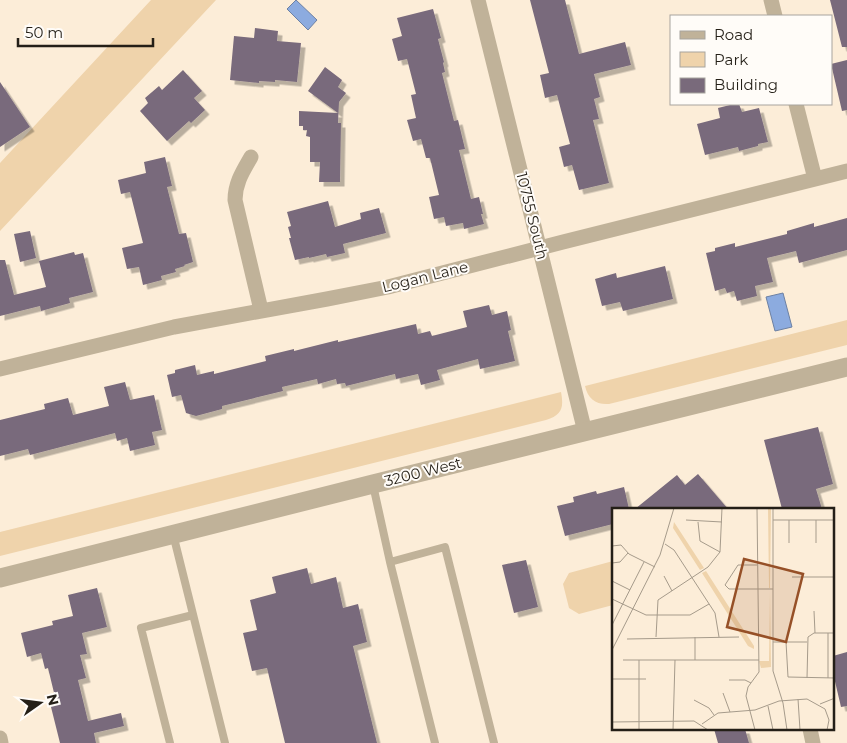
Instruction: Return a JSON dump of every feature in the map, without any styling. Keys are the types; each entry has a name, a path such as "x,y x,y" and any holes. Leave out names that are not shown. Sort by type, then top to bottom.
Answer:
{"street":[{"name":"10755 South","path":"478,0 586,432"},
{"path":"771,0 775,15"},
{"path":"796,105 815,179"},
{"path":"251,157 237,184 235,200 262,310"},
{"name":"Logan Lane","path":"0,369 174,327 380,289 847,171"},
{"name":"3200 West","path":"0,578 847,368"},
{"path":"810,730 813,743"},
{"path":"0,739 1,743"}],"lane":[{"path":"373,484 390,562 435,743"},
{"path":"173,534 225,743"},
{"path":"390,562 445,547 494,743"},
{"path":"170,743 142,628 193,615"}],"green space":[{"path":"151,0 216,0 0,231 0,163"},
{"path":"847,320 847,345 609,404 596,402 590,398 585,386"},
{"path":"561,392 561,410 556,416 546,420 0,556 0,532"},
{"path":"612,561 612,605 579,614 569,608 563,584 569,573"}],"water":[{"path":"296,0 317,20 308,30 287,9"},
{"path":"783,293 792,327 775,331 766,297"}],"building":[{"path":"530,0 565,0 579,54 625,42 631,65 594,74 600,97 594,99 599,119 593,120 609,183 579,190 572,165 564,167 559,147 570,144 557,95 545,98 540,75 549,73"},
{"path":"830,0 847,0 847,47 842,47"},
{"path":"433,9 441,38 438,39 445,72 442,73 454,121 458,120 465,149 459,150 471,199 479,197 483,214 481,214 484,224 464,229 463,223 446,226 444,217 434,219 429,197 439,195 430,158 426,158 421,139 413,141 407,120 416,118 411,95 416,94 407,59 398,61 392,39 402,36 397,18"},
{"path":"255,28 278,31 277,41 301,43 297,82 275,80 275,82 259,81 259,83 230,80 234,36 254,38"},
{"path":"847,60 847,110 842,111 832,64"},
{"path":"325,67 342,80 338,87 346,93 339,102 338,123 341,123 340,182 319,182 320,162 310,162 310,137 306,136 307,130 303,130 303,126 299,126 299,111 338,113 308,91"},
{"path":"183,70 202,91 194,98 205,110 191,123 189,121 167,141 140,111 148,103 145,98 159,86 162,90"},
{"path":"0,82 30,127 0,147"},
{"path":"739,105 742,112 759,108 768,142 739,151 738,147 705,155 697,124 720,118 718,108"},
{"path":"165,157 172,186 167,187 179,234 186,233 193,262 175,269 176,272 161,276 162,280 143,285 139,267 127,269 122,248 143,243 130,192 121,194 118,180 146,173 144,162"},
{"path":"328,201 335,227 361,219 360,213 379,208 386,233 343,244 345,253 327,257 326,254 295,260 289,238 291,238 288,227 291,226 287,212"},
{"path":"847,218 847,250 799,263 796,251 767,258 773,282 755,286 757,296 737,301 734,291 727,293 725,288 715,291 706,253 715,251 715,248 735,243 735,247 787,234 787,231 814,223 814,227"},
{"path":"30,231 36,258 20,262 14,234"},
{"path":"74,252 75,255 83,253 93,292 69,298 70,303 41,311 40,306 0,316 0,260 5,260 14,295 46,287 39,261"},
{"path":"665,266 673,299 623,311 620,302 602,306 595,279 616,273 617,278"},
{"path":"489,305 492,315 507,311 511,330 508,331 515,361 480,369 478,359 437,370 440,380 421,385 418,374 396,379 395,374 346,386 345,383 337,384 336,379 318,384 317,379 282,387 283,391 222,406 222,409 196,416 186,413 181,395 172,397 167,375 175,373 175,370 195,365 197,375 214,371 214,374 266,361 265,356 416,324 418,334 430,331 432,336 467,327 463,311"},
{"path":"125,382 130,400 154,395 162,430 152,432 155,445 130,451 127,438 117,441 115,433 30,455 28,449 0,456 0,420 45,409 44,404 68,398 73,415 109,406 104,387"},
{"path":"818,427 833,484 816,489 822,508 782,508 764,440"},
{"path":"698,474 727,508 636,508 677,475 685,485"},
{"path":"624,487 629,508 612,508 612,524 565,536 557,506 574,502 573,497 596,491 597,494"},
{"path":"526,560 538,607 514,613 502,565"},
{"path":"307,568 311,584 336,577 343,608 358,604 367,642 353,646 377,743 285,743 267,668 252,671 243,633 257,630 250,600 276,593 272,577"},
{"path":"97,588 107,627 82,633 87,654 80,655 86,678 78,680 88,721 121,713 124,726 94,733 96,743 60,743 50,703 56,701 48,668 45,669 41,653 27,657 21,633 53,625 52,621 73,616 68,595"},
{"path":"847,652 847,706 841,707 834,677 834,656"},
{"path":"714,730 745,730 749,743 718,743"}]}
